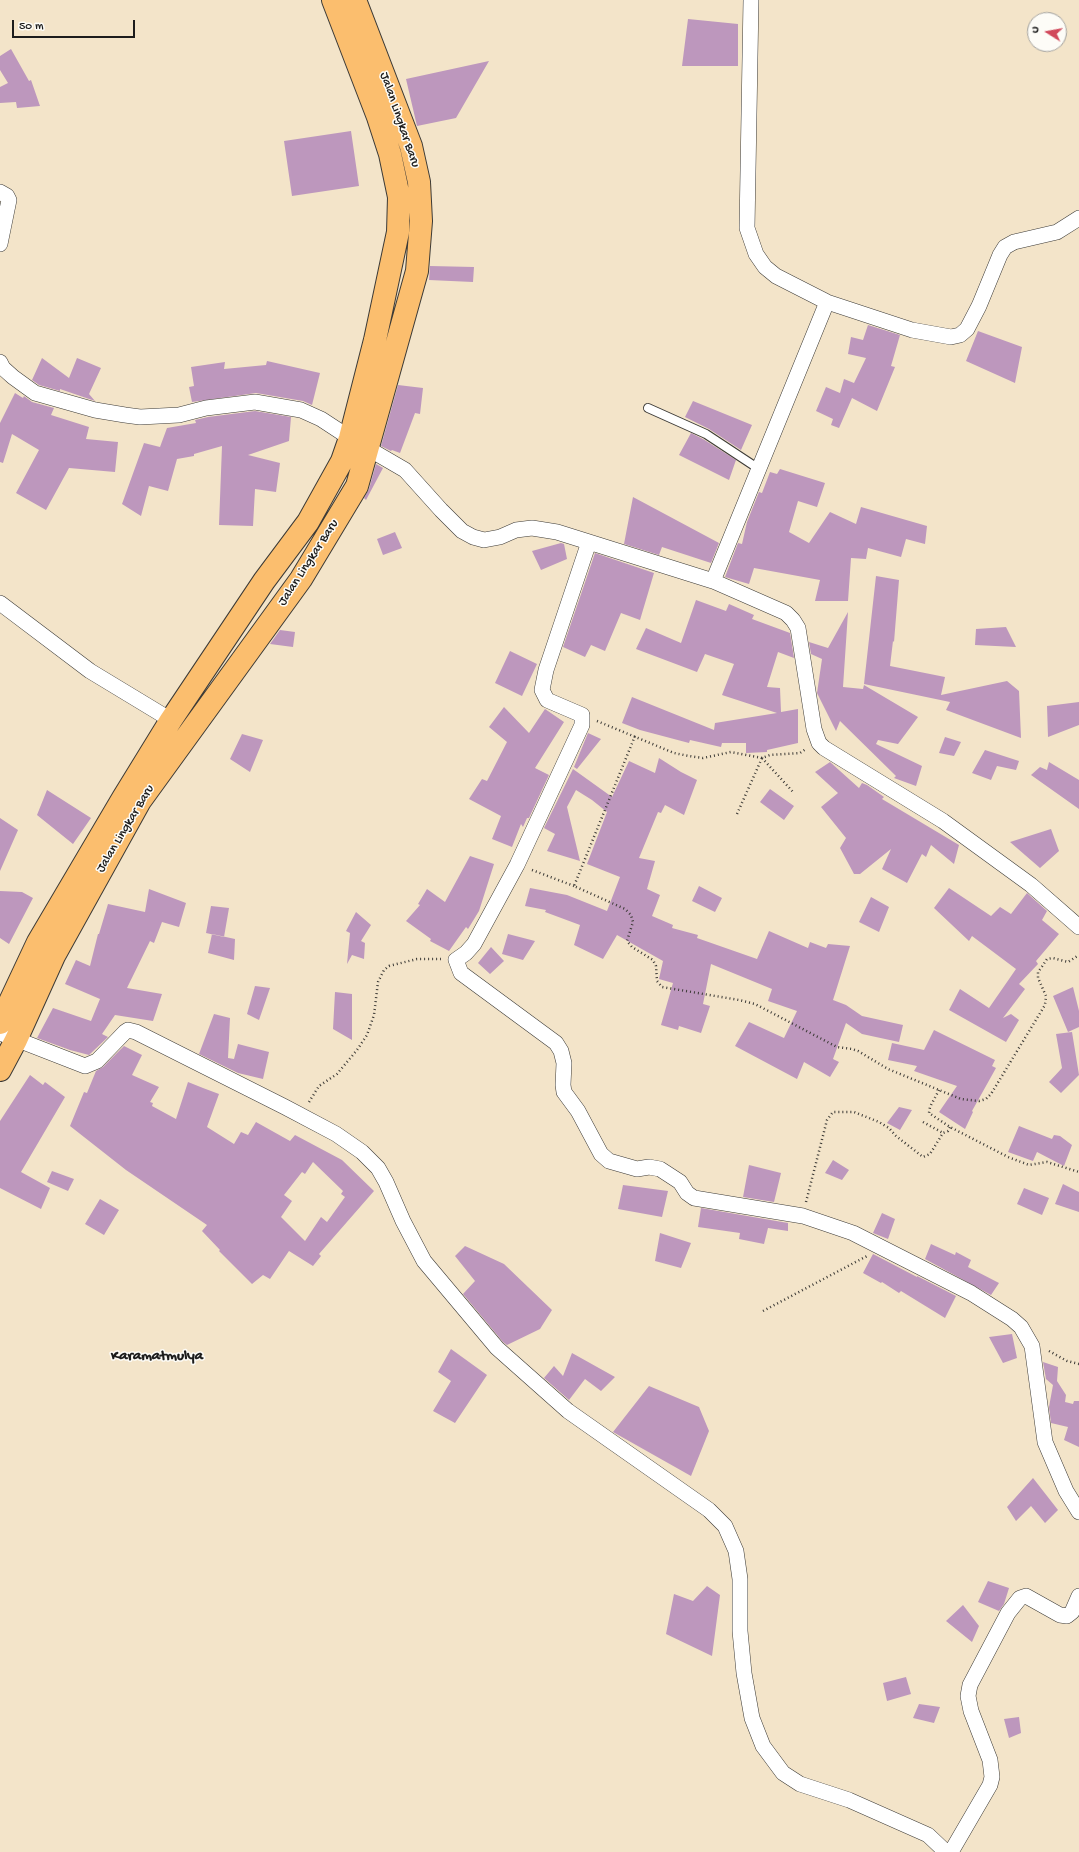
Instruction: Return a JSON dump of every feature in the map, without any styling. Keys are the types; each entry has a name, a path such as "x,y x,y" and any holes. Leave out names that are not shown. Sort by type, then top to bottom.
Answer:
{"highway":[{"name":"Jalan Lingkar Baru","path":"0,1023 38,942 171,720 264,581 308,522 338,468 350,438 376,340 398,232 399,197 390,154 378,117 333,0"},
{"name":"Jalan Lingkar Baru","path":"0,1070 8,1036 140,801 301,579 356,486 368,449 417,271 421,221 420,182 411,146 356,0"}],"street":[{"path":"750,0 747,228 750,240 765,268 776,276 826,302 912,330 951,337 960,335 967,329 1005,247 1014,242 1057,232 1079,218"},
{"path":"0,192 7,196 9,200 0,244"},
{"path":"713,581 826,302"},
{"path":"0,362 3,368 13,377 35,393 95,410 140,417 179,415 206,408 255,402 301,410 321,419 368,449 392,461 405,470 462,531 473,537 484,540 500,537 516,530 532,528 557,532 713,581 786,613 796,623 798,628 814,729 819,743 824,748 949,825 1031,885 1079,927"},
{"path":"589,542 546,670 542,690 546,700 582,715 583,720 579,735 517,865 474,944 466,953 456,960 461,973 556,1043 561,1050 564,1063 564,1092 578,1111 601,1154 609,1161 637,1169 649,1167 660,1169 680,1182 687,1193 694,1198 803,1216 853,1233 971,1293 1012,1319 1029,1338 1034,1356 1045,1442 1066,1491 1079,1512"},
{"path":"0,603 90,671 171,720"},
{"path":"8,1036 85,1066 97,1061 125,1032 131,1030 346,1140 378,1168 386,1182 406,1228 424,1261 497,1348 568,1410 709,1510 725,1526 736,1551 740,1579 740,1631 744,1673 752,1718 764,1746 783,1773 800,1784 856,1802 928,1835 946,1852"},
{"path":"951,1852 990,1785 992,1777 990,1760 969,1703 970,1685 1008,1613 1020,1598 1026,1596 1060,1615 1067,1616 1072,1612 1079,1596"}],"lane":[{"path":"648,408 706,434 759,469"}],"path":[{"path":"582,715 674,753 703,758 731,752 762,758 776,754 800,753 819,743"},
{"path":"574,886 634,736"},
{"path":"737,814 762,758"},
{"path":"762,758 794,793"},
{"path":"517,865 574,886 625,910 631,915 633,922 627,941 632,948 653,960 656,966 657,981 662,987 755,1004 833,1045 852,1049 888,1069 939,1090 971,1101 986,1099 1046,1005 1046,996 1038,978 1038,972 1047,960 1053,958 1068,962 1079,955"},
{"path":"284,1107 303,1107 319,1086 337,1074 357,1050 367,1035 374,1015 378,982 384,970 389,966 417,959 456,960"},
{"path":"939,1090 930,1107 929,1113 950,1127 1008,1157 1029,1165 1047,1162 1079,1172"},
{"path":"803,1216 827,1120 833,1112 854,1112 879,1122 890,1128 896,1136 923,1157 927,1156 932,1151 943,1133 948,1131 950,1127"},
{"path":"923,1122 943,1133"},
{"path":"763,1311 883,1248"},
{"path":"1029,1338 1063,1360 1079,1364"}],"building":[{"path":"688,19 738,24 738,66 682,66"},
{"path":"11,49 29,81 31,80 40,106 17,108 16,102 0,103 0,87 8,83 0,70 0,56"},
{"path":"489,61 456,118 417,126 406,79"},
{"path":"351,131 359,186 292,196 284,141"},
{"path":"430,266 474,267 473,282 429,280"},
{"path":"868,325 900,335 891,366 895,367 877,411 852,398 839,428 831,425 833,419 816,411 826,387 840,393 844,379 854,383 866,358 848,354 851,337 863,340"},
{"path":"978,331 1022,347 1015,383 966,361"},
{"path":"42,358 69,378 77,358 101,368 89,394 95,401 60,389 60,391 39,385 32,380"},
{"path":"267,361 320,373 312,405 303,401 256,393 192,402 189,387 194,386 191,367 225,362 224,369 266,365"},
{"path":"398,385 423,388 420,414 415,413 400,453 391,451 381,446"},
{"path":"15,393 23,398 24,396 32,402 54,408 51,415 89,427 86,439 118,442 115,472 69,468 46,510 16,493 39,450 12,434 3,463 0,462 0,423"},
{"path":"693,401 752,425 741,450 709,429 685,417"},
{"path":"255,411 291,417 289,441 248,455 280,463 276,492 255,489 253,526 219,525 222,446 194,454 194,456 177,459 168,491 149,486 141,516 122,504 144,443 160,447 167,428 196,423 195,420 208,417"},
{"path":"691,433 736,460 729,480 679,455"},
{"path":"376,464 383,468 366,500 364,498 369,489"},
{"path":"780,469 825,483 817,507 798,501 789,532 809,543 830,512 856,524 861,507 927,526 925,544 906,539 901,557 868,548 866,559 851,558 848,601 815,601 820,580 754,568 749,584 725,577 738,543 742,544 747,522 759,492 762,493 770,472 777,474"},
{"path":"633,497 719,543 711,563 662,547 659,555 624,544"},
{"path":"395,532 402,548 383,555 377,539"},
{"path":"561,543 564,544 567,559 541,570 532,551"},
{"path":"595,553 654,573 640,620 621,613 605,651 591,645 585,657 563,647"},
{"path":"876,576 899,580 894,642 893,641 890,666 945,677 941,695 1007,681 1019,691 1021,738 946,710 950,702 864,684"},
{"path":"696,600 726,611 729,604 754,615 752,619 790,633 794,658 778,652 767,687 780,688 781,712 798,709 798,743 767,750 767,752 746,753 746,743 722,743 721,747 690,740 689,743 640,730 622,723 632,697 714,730 715,723 777,713 722,695 734,664 705,654 697,672 636,649 646,628 681,643"},
{"path":"848,612 843,687 863,689 864,685 918,717 898,744 878,740 876,744 922,766 916,786 894,778 896,776 840,721 836,731 817,693 822,659 811,654 809,642 828,648"},
{"path":"1006,627 1016,647 975,645 976,629"},
{"path":"280,630 295,632 293,647 270,644"},
{"path":"510,651 537,664 522,696 495,683"},
{"path":"1079,702 1079,725 1048,737 1047,706"},
{"path":"504,707 529,733 545,709 564,722 535,768 549,775 529,818 527,818 523,827 521,824 512,847 492,839 501,816 469,799 482,779 487,781 507,742 489,727"},
{"path":"588,733 601,739 577,769 574,767"},
{"path":"242,734 263,740 250,772 230,759"},
{"path":"945,737 961,742 954,756 939,753"},
{"path":"985,750 1019,761 1016,770 997,766 991,780 972,773"},
{"path":"659,758 697,780 684,815 665,805 661,813 658,812 639,858 655,861 647,889 660,895 652,916 673,925 672,928 698,935 697,938 757,959 769,931 808,948 810,942 826,948 828,944 850,946 833,1000 846,1005 862,1016 903,1025 899,1042 862,1034 846,1023 833,1059 839,1062 830,1077 804,1062 797,1079 735,1046 749,1022 784,1038 797,1011 768,1001 772,989 711,964 703,1004 710,1006 701,1033 679,1026 678,1030 661,1025 673,983 659,979 663,961 617,935 603,959 574,945 580,925 545,912 546,910 525,906 530,888 567,895 607,911 620,877 587,864 607,812 576,790 567,807 580,861 547,851 555,834 544,828 573,769 612,797 629,761 655,773"},
{"path":"830,762 859,788 862,783 867,785 884,797 882,799 959,845 954,864 931,845 926,857 922,854 907,883 882,869 891,849 860,874 854,874 840,848 846,838 821,807 838,793 815,772"},
{"path":"1049,762 1079,780 1079,809 1031,775 1040,767 1047,770"},
{"path":"770,789 794,806 784,820 760,802"},
{"path":"47,790 91,818 73,844 37,815"},
{"path":"0,818 18,830 0,871"},
{"path":"1051,829 1059,851 1040,868 1010,842"},
{"path":"470,856 494,864 479,911 468,929 466,927 449,951 430,941 431,939 406,921 420,905 418,904 427,889 445,902"},
{"path":"699,886 722,898 715,912 692,901"},
{"path":"949,888 991,916 1000,907 1011,914 1027,893 1047,911 1042,920 1059,934 1036,961 1038,964 1019,984 1025,989 1003,1018 1011,1014 1019,1020 1006,1042 949,1010 960,989 989,1008 1016,969 972,936 969,941 934,908"},
{"path":"149,889 186,903 179,927 162,922 154,943 150,941 127,988 162,994 153,1021 115,1015 102,1034 108,1037 89,1055 37,1038 53,1008 91,1021 100,999 65,984 76,960 90,966 98,934 108,904 145,912"},
{"path":"0,891 22,892 33,898 9,944 0,938"},
{"path":"871,897 889,907 879,932 859,922"},
{"path":"211,906 229,908 224,937 206,933"},
{"path":"356,912 371,925 361,941 365,943 364,959 352,955 347,964 350,933 346,931"},
{"path":"212,934 235,939 234,960 208,953"},
{"path":"508,934 535,941 523,960 502,954"},
{"path":"491,947 504,961 490,974 478,963"},
{"path":"255,986 270,988 259,1020 247,1014"},
{"path":"1073,987 1079,1011 1079,1027 1068,1032 1053,996"},
{"path":"335,992 352,994 352,1040 333,1029"},
{"path":"214,1014 230,1018 228,1058 234,1059 238,1044 269,1052 263,1079 238,1073 199,1054"},
{"path":"934,1030 995,1060 992,1066 996,1068 972,1111 973,1112 965,1129 939,1112 957,1086 914,1071 917,1066 888,1060 892,1043 924,1050"},
{"path":"1072,1032 1079,1075 1061,1093 1049,1082 1062,1068 1056,1034"},
{"path":"124,1046 142,1055 132,1075 159,1087 150,1102 153,1103 152,1106 176,1119 188,1082 219,1094 207,1127 234,1144 241,1132 248,1135 256,1122 290,1141 295,1135 342,1160 374,1191 319,1254 321,1256 313,1266 289,1251 270,1279 263,1275 252,1284 219,1251 220,1250 202,1231 207,1225 126,1170 70,1126 84,1092 87,1093 96,1071 103,1067","holes":["313,1162 343,1191 341,1194 345,1197 327,1222 321,1217 305,1241 281,1217 292,1201 284,1195 302,1172 305,1174"]},
{"path":"30,1075 43,1085 45,1082 65,1097 21,1172 50,1188 41,1209 0,1188 0,1121"},
{"path":"899,1107 912,1110 900,1130 887,1123"},
{"path":"1019,1126 1052,1139 1054,1135 1060,1136 1072,1145 1064,1166 1037,1152 1033,1161 1008,1152"},
{"path":"833,1160 849,1170 842,1180 825,1173"},
{"path":"749,1165 781,1173 774,1202 743,1197"},
{"path":"52,1171 74,1179 68,1191 47,1182"},
{"path":"1063,1184 1079,1192 1079,1212 1055,1204"},
{"path":"623,1185 668,1191 662,1217 618,1209"},
{"path":"1024,1188 1049,1198 1042,1215 1017,1204"},
{"path":"100,1199 119,1210 104,1235 85,1224"},
{"path":"701,1208 788,1223 788,1231 768,1228 764,1244 739,1239 740,1233 698,1227"},
{"path":"882,1213 895,1219 888,1239 873,1233"},
{"path":"660,1233 691,1243 681,1268 655,1261"},
{"path":"931,1244 955,1255 956,1252 971,1260 968,1267 999,1283 991,1295 925,1259"},
{"path":"465,1246 504,1264 552,1310 540,1329 507,1345 503,1342 463,1294 475,1281 455,1256"},
{"path":"873,1254 956,1296 945,1318 901,1291 899,1293 882,1282 881,1283 863,1273"},
{"path":"1012,1334 1017,1358 1003,1363 989,1337"},
{"path":"451,1349 487,1375 455,1423 433,1411 451,1381 438,1372"},
{"path":"572,1353 615,1377 601,1391 585,1379 569,1400 544,1378 554,1366 563,1376"},
{"path":"1043,1362 1058,1367 1057,1381 1066,1395 1065,1402 1073,1404 1074,1401 1079,1401 1079,1447 1064,1440 1068,1427 1051,1423 1049,1407 1053,1385 1046,1379"},
{"path":"649,1386 699,1407 709,1431 691,1476 613,1432"},
{"path":"1033,1478 1058,1510 1045,1523 1031,1506 1016,1521 1007,1507"},
{"path":"988,1581 1009,1588 1004,1604 999,1611 978,1602"},
{"path":"707,1586 720,1595 712,1656 666,1634 674,1594 693,1601"},
{"path":"963,1605 979,1626 972,1642 946,1621"},
{"path":"906,1677 911,1694 887,1701 883,1683"},
{"path":"919,1704 940,1707 934,1723 913,1718"},
{"path":"1019,1717 1021,1733 1009,1738 1004,1719"}],"district":[{"name":"Karamatmulya","path":"157,1357"}]}
